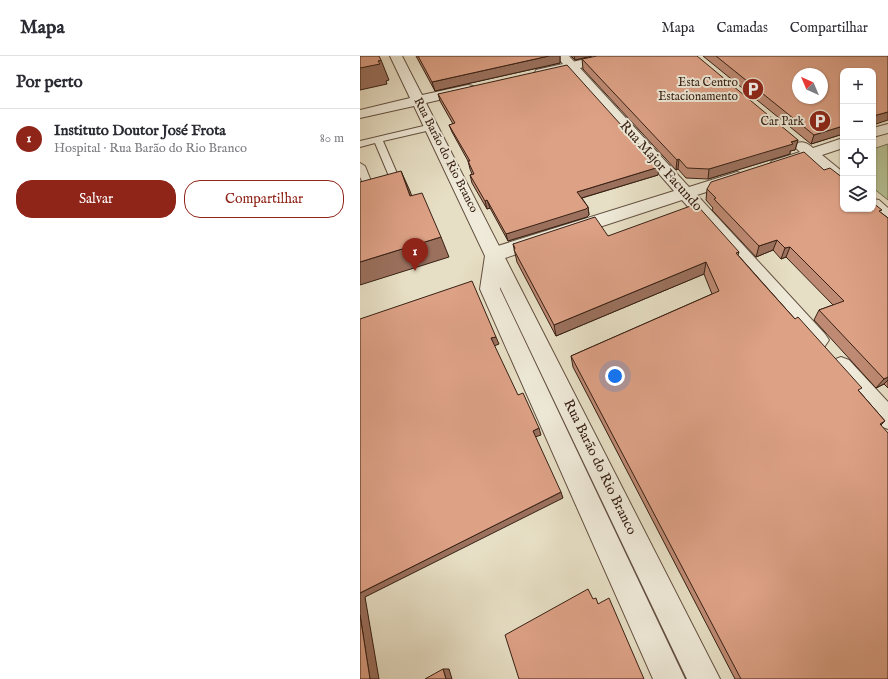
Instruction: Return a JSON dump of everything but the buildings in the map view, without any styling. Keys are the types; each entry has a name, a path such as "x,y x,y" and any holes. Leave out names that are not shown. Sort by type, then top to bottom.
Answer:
{"street":[{"name":"Rua Barão do Rio Branco","path":"396,56 704,679"},
{"path":"526,76 566,61 615,56"},
{"name":"Rua Major Facundo","path":"566,61 888,418"},
{"path":"360,114 481,86"},
{"path":"876,132 888,128"},
{"path":"789,136 840,178"},
{"path":"495,254 840,144"},
{"path":"876,207 888,217"},
{"name":"Rua Barão do Rio Branco","path":"495,254 490,289 669,679"}],"lane":[{"path":"360,144 432,127"},
{"path":"360,166 368,185 394,178 378,140"}],"green space":[{"path":"888,144 888,200 876,190 876,148"}],"place":[{"name":"Esta Centro Estacionamento","path":"753,89"},
{"name":"Car Park","path":"820,121"},
{"name":"Instituto Doutor José Frota","path":"415,271"}]}
